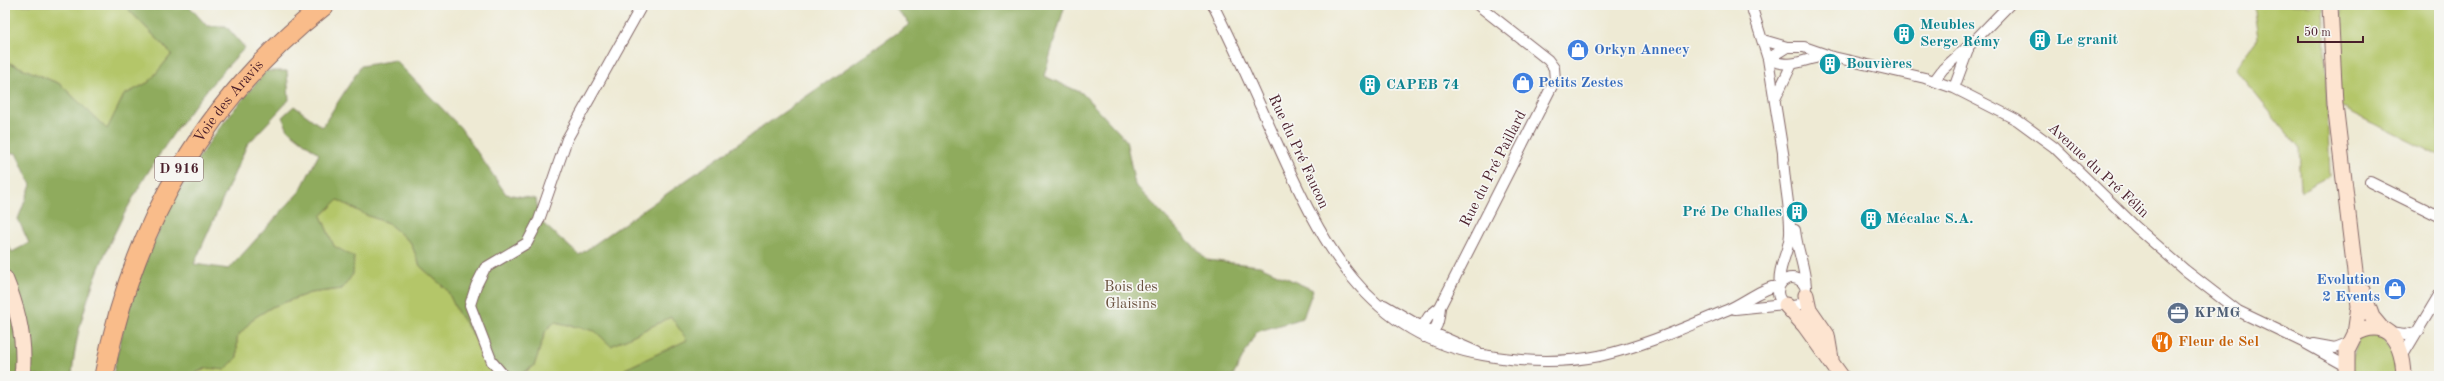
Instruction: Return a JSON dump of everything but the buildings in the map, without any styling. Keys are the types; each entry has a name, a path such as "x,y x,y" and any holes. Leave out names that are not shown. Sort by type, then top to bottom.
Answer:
{"highway":[{"name":"Voie des Aravis","path":"92,376 105,315 120,265 141,215 170,160 221,88 260,45 306,5"},
{"name":"Voie des Aravis","path":"104,376 115,323 130,274 150,226 172,181 213,118 251,72 288,36 325,5"}],"main road":[{"path":"2330,5 2335,104 2352,263 2359,306 2346,371"},
{"path":"2352,263 2372,317 2395,339 2402,357 2404,376"},
{"path":"5,278 19,316 23,348 22,376"},
{"path":"1806,291 1809,309 1827,335 1832,362"},
{"path":"1785,305 1805,326 1841,376"},
{"path":"2352,338 2363,330 2386,331"}],"street":[{"path":"504,376 492,362 470,305 476,286 485,268 526,243 539,220 567,139 642,5"},
{"name":"Rue du Pré Faucon","path":"1213,5 1314,224 1340,265 1373,299 1426,332 1484,355 1537,362 1598,357 1623,350 1729,309 1771,287 1780,285"},
{"name":"Rue du Pré Paillard","path":"1426,332 1429,316 1440,307 1555,80 1554,68 1548,60 1478,5"},
{"path":"1751,5 1768,59 1776,99 1783,153 1789,176 1796,244 1805,270 1806,291 1800,304 1793,306 1785,305 1778,294 1780,285 1779,274 1788,248 1790,232 1783,176 1783,153"},
{"path":"1934,81 1943,69 1972,43 2009,5"},
{"name":"Avenue du Pré Félin","path":"1763,40 1787,47 1804,47 1819,51 1829,56 1934,81 1954,88 2008,115 2054,147 2136,227 2185,270 2238,311 2303,342 2346,371"},
{"path":"1954,88 1964,57 1972,43"},
{"path":"1768,59 1787,47"},
{"name":"Avenue du Pré Félin","path":"1791,66 1816,57 1829,56"},
{"path":"1768,59 1780,64 1791,66 1776,99"},
{"path":"2370,182 2439,216"},
{"path":"1780,285 1786,279 1794,278 1801,281 1806,291"},
{"path":"2402,357 2439,295"},
{"name":"Rue du Pré Faucon","path":"1729,309 1785,305"},
{"path":"2386,331 2405,335 2418,331"},
{"name":"Avenue du Pré Félin","path":"2303,342 2335,348 2352,338"}],"green space":[{"path":"5,5 124,5 172,54 149,82 124,95 107,130 60,84 5,61"},
{"path":"124,5 188,5 207,26 226,26 245,48 216,79 186,116 158,156 132,199 110,244 91,289 78,333 72,376 5,376 5,239 12,252 29,243 18,219 31,185 16,153 5,153 5,61 60,84 107,129 124,95 149,82 172,54"},
{"name":"Bois des Glaisins","path":"892,5 1065,5 1044,76 1082,93 1126,140 1135,185 1207,260 1260,266 1313,290 1303,318 1256,332 1233,376 624,376 625,369 687,340 671,317 611,346 595,331 555,322 546,330 534,366 517,376 492,362 458,313 447,290 420,266 411,243 388,223 366,215 338,200 321,216 334,246 354,257 353,274 342,289 310,293 272,307 254,318 237,337 237,357 225,370 207,368 188,376 113,376 118,349 134,293 144,265 168,211 196,162 212,138 266,71 287,71 289,100 247,145 194,264 229,269 300,191 319,154 288,130 282,117 294,106 322,127 361,66 395,60 460,127 506,194 536,199 539,220 579,255 910,24"},
{"path":"2253,5 2323,5 2330,176 2301,191 2299,148 2235,69 2258,38"},
{"path":"2341,5 2439,5 2439,156 2339,106"},
{"path":"338,200 366,215 388,223 411,243 420,266 447,290 458,313 492,362 517,376 188,376 237,357 237,337 254,318 272,307 310,293 342,289 353,274 334,246 321,216"},
{"path":"671,317 688,340 625,369 624,376 520,376 534,366 546,330 555,322 596,331 611,346"},
{"path":"2380,334 2394,353 2395,376 2352,376 2353,353 2360,337"}],"place":[{"name":"Meubles Serge Rémy","path":"1904,34"},
{"name":"Le granit","path":"2040,40"},
{"name":"Orkyn Annecy","path":"1578,50"},
{"name":"Bouvières","path":"1830,64"},
{"name":"Petits Zestes","path":"1523,83"},
{"name":"CAPEB 74","path":"1370,85"},
{"name":"Pré De Challes","path":"1797,212"},
{"name":"Mécalac S.A.","path":"1871,219"},
{"name":"Evolution 2 Events","path":"2395,289"},
{"name":"KPMG","path":"2178,313"},
{"name":"Fleur de Sel","path":"2162,342"}]}
